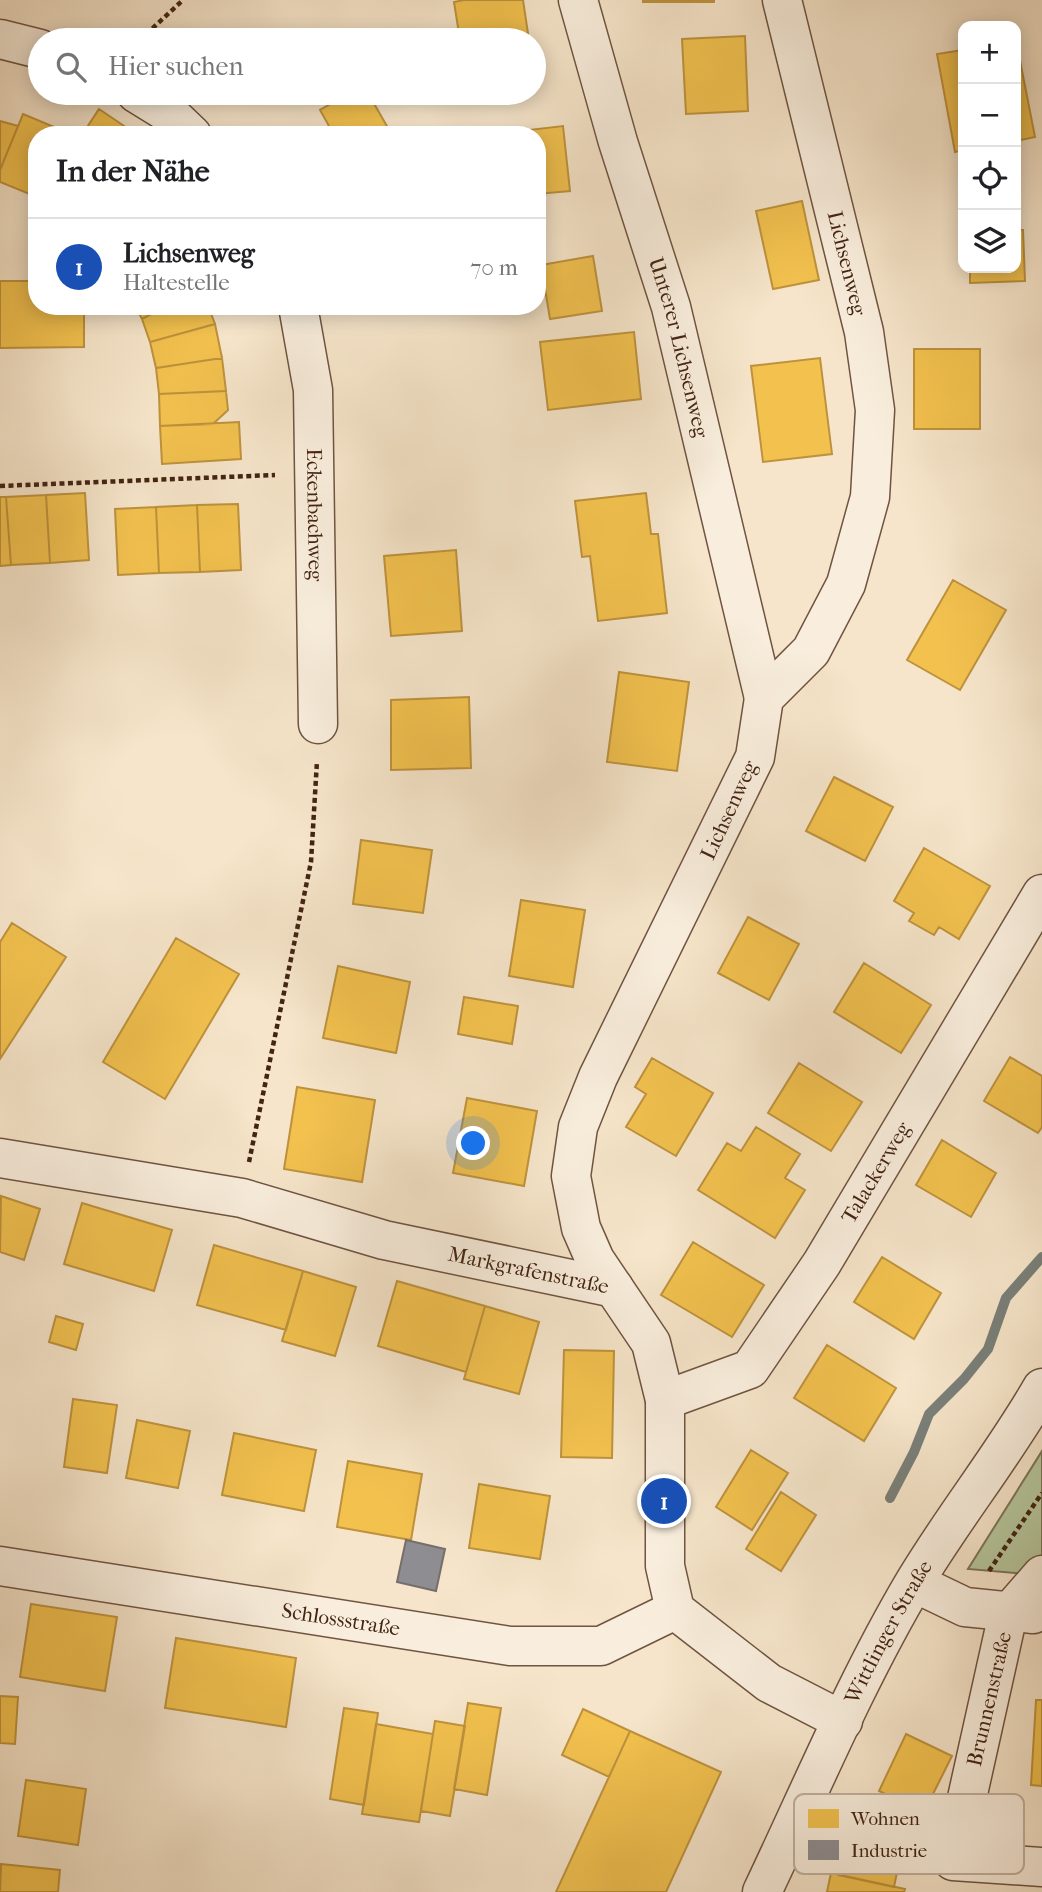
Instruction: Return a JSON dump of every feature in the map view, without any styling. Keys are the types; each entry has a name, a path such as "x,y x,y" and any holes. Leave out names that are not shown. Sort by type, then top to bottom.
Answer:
{"street":[{"name":"Unterer Lichsenweg","path":"578,0 618,142 671,307 764,698"},
{"name":"Lichsenweg","path":"614,1288 595,1260 581,1228 571,1176 578,1127 598,1076 755,757 764,698 811,651 846,584 870,497 875,410 864,332 782,0"},
{"path":"0,39 28,46"},
{"path":"155,105 183,126"},
{"name":"Eckenbachweg","path":"300,315 313,390 318,724"},
{"name":"Talackerweg","path":"665,1400 750,1369 822,1264 1042,894"},
{"name":"Markgrafenstraße","path":"0,1158 242,1198 384,1240 614,1288 651,1343 665,1400 665,1566 675,1610"},
{"name":"Wittlinger Straße","path":"808,1794 915,1583 1017,1433 1042,1388"},
{"name":"Schlossstraße","path":"0,1566 510,1646 601,1646 675,1610"},
{"path":"915,1583 965,1606 1025,1614 1042,1574"},
{"path":"675,1610 769,1683 843,1721"},
{"name":"Brunnenstraße","path":"973,1794 1025,1614"},
{"name":"Wittlinger Straße","path":"762,1892 794,1824"},
{"name":"Brunnenstraße","path":"1024,1866 1042,1867"}],"path":[{"path":"153,28 183,0"},
{"path":"0,486 314,474"},
{"path":"242,1198 311,862 318,724"},
{"path":"965,1606 1042,1493"}],"green space":[{"path":"1042,1451 1042,1556 1027,1574 968,1569"}],"building: Wohnen":[{"path":"523,0 527,28 458,28 454,2"},
{"path":"714,0 714,2 643,2"},
{"path":"745,36 748,111 686,114 682,39"},
{"path":"958,51 958,151 955,152 937,54"},
{"path":"1021,66 1035,137 1021,140"},
{"path":"329,105 375,105 387,126 329,126 320,110"},
{"path":"99,109 124,126 88,126"},
{"path":"23,114 52,126 28,126 28,193 0,182 0,170"},
{"path":"0,121 18,126 0,170"},
{"path":"563,126 570,191 546,193 546,128"},
{"path":"802,201 819,280 773,289 756,211"},
{"path":"1023,230 1025,281 970,283 970,273 1021,273"},
{"path":"593,256 602,311 550,319 546,295 546,264"},
{"path":"0,281 28,281 28,315 84,315 84,347 0,348"},
{"path":"149,315 212,315 215,324 150,342 142,319"},
{"path":"215,324 222,358 156,368 150,342"},
{"path":"634,332 641,399 548,410 540,342"},
{"path":"914,349 980,349 980,429 914,429"},
{"path":"222,358 226,391 159,394 156,368"},
{"path":"820,358 832,454 763,462 751,366"},
{"path":"226,391 228,410 213,424 160,426 159,394"},
{"path":"239,422 241,459 162,464 160,426"},
{"path":"85,493 89,560 50,563 46,495"},
{"path":"646,493 651,534 658,534 667,613 598,621 590,556 582,557 575,501"},
{"path":"46,495 50,563 11,565 6,497"},
{"path":"0,497 6,497 11,565 0,566"},
{"path":"238,504 241,570 200,572 197,505"},
{"path":"197,505 200,572 159,573 156,507"},
{"path":"156,507 159,573 118,575 115,509"},
{"path":"456,550 462,631 391,636 384,556"},
{"path":"953,580 1006,610 960,690 907,660"},
{"path":"619,672 689,682 677,771 607,762"},
{"path":"469,697 471,768 391,770 391,700"},
{"path":"834,777 893,807 865,861 806,831"},
{"path":"361,840 432,850 423,913 353,904"},
{"path":"924,848 990,886 959,939 939,927 934,935 909,921 914,913 894,901"},
{"path":"521,900 585,910 573,987 509,976"},
{"path":"748,917 799,944 769,1000 718,973"},
{"path":"12,923 66,957 0,1059 0,942"},
{"path":"176,938 239,974 165,1099 103,1062"},
{"path":"864,963 931,1005 901,1053 834,1012"},
{"path":"338,966 410,982 396,1053 323,1038"},
{"path":"464,997 518,1006 512,1044 458,1034"},
{"path":"1010,1057 1042,1076 1042,1127 1038,1133 984,1101"},
{"path":"652,1058 713,1093 676,1156 626,1127 646,1094 635,1087"},
{"path":"799,1063 862,1102 831,1151 768,1113"},
{"path":"297,1087 375,1100 362,1182 284,1169"},
{"path":"467,1098 537,1111 524,1186 453,1173"},
{"path":"756,1127 800,1154 785,1178 805,1190 775,1238 698,1190 727,1143 741,1151"},
{"path":"942,1140 996,1173 971,1217 916,1185"},
{"path":"1,1196 40,1209 24,1260 0,1252"},
{"path":"82,1203 172,1230 154,1291 64,1264"},
{"path":"693,1242 764,1285 732,1337 661,1295"},
{"path":"214,1245 303,1271 286,1330 197,1305"},
{"path":"882,1257 941,1293 914,1339 854,1302"},
{"path":"303,1271 356,1287 335,1356 282,1341"},
{"path":"397,1281 485,1306 466,1372 378,1346"},
{"path":"485,1306 539,1322 519,1394 464,1379"},
{"path":"56,1316 83,1324 76,1350 49,1342"},
{"path":"827,1345 896,1388 864,1441 794,1398"},
{"path":"564,1350 614,1351 612,1458 561,1457"},
{"path":"73,1399 117,1405 107,1473 64,1467"},
{"path":"137,1420 190,1431 178,1488 126,1478"},
{"path":"234,1433 316,1450 304,1511 222,1495"},
{"path":"751,1450 788,1473 752,1530 716,1507"},
{"path":"348,1461 422,1474 411,1540 337,1527"},
{"path":"479,1484 550,1496 540,1559 469,1548"},
{"path":"781,1492 816,1515 781,1571 746,1549"},
{"path":"31,1604 117,1617 105,1691 20,1677"},
{"path":"176,1638 296,1658 286,1727 165,1708"},
{"path":"0,1696 18,1697 15,1744 0,1743"},
{"path":"1036,1700 1042,1700 1042,1786 1031,1785"},
{"path":"468,1703 501,1708 487,1795 454,1789"},
{"path":"344,1708 378,1713 364,1805 330,1799"},
{"path":"583,1709 630,1731 609,1777 562,1755"},
{"path":"435,1721 465,1726 450,1816 421,1811"},
{"path":"376,1724 433,1734 419,1822 362,1814"},
{"path":"630,1731 721,1772 666,1892 556,1892"},
{"path":"906,1734 952,1756 933,1794 885,1794 879,1791"},
{"path":"26,1780 86,1789 78,1845 18,1836"},
{"path":"1,1864 60,1870 58,1892 0,1892"},
{"path":"831,1874 905,1889 904,1892 827,1892"},
{"path":"838,1874 897,1874 894,1887"}],"building: Industrie":[{"path":"406,1540 445,1549 436,1591 397,1582"}],"waterway":[{"path":"890,1498 914,1452 929,1414 964,1379 988,1349 1006,1298 1042,1257"}],"place":[{"name":"Lichsenweg","path":"664,1501"}]}
